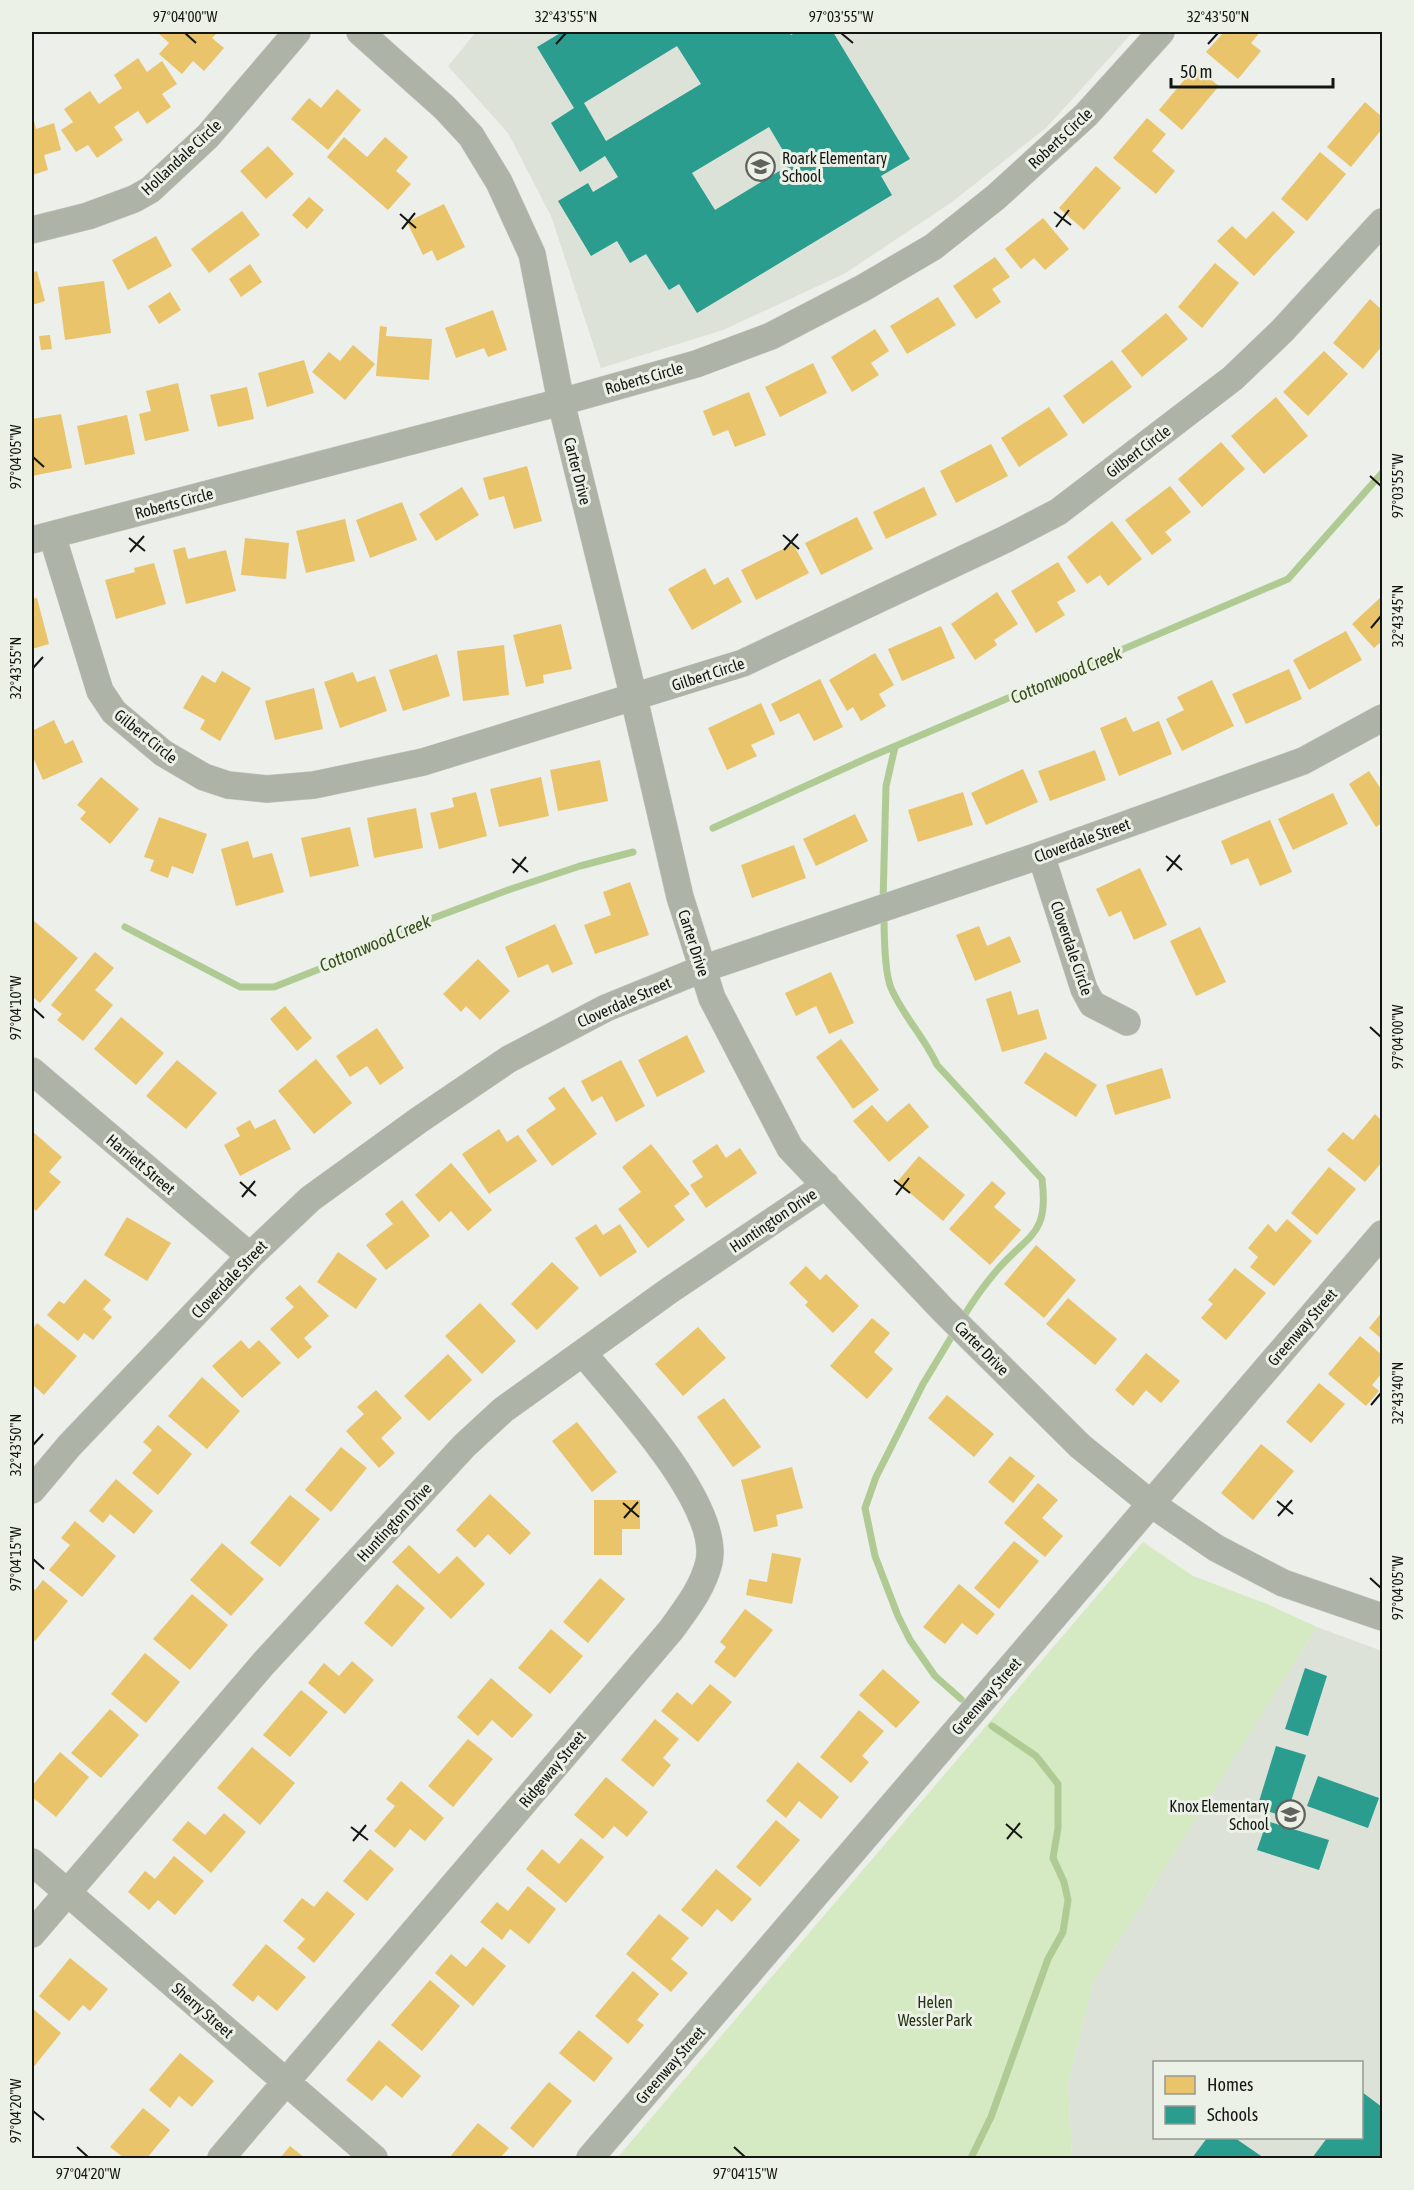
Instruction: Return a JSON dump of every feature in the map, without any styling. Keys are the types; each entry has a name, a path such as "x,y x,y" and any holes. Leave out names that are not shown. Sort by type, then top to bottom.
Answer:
{"street":[{"name":"Hollandale Circle","path":"32,230 88,216 134,199 150,190 208,136 297,32"},
{"name":"Carter Drive","path":"360,32 446,108 471,136 499,182 532,254 561,402 680,897 712,998 790,1148 943,1310 1080,1446 1150,1503 1216,1548 1283,1583 1383,1617"},
{"name":"Roberts Circle","path":"41,538 561,402 696,364 771,336 863,288 933,247 996,197 1086,115 1161,32"},
{"name":"Gilbert Circle","path":"41,538 100,691 114,712 163,753 204,777 228,785 267,789 314,785 423,762 743,663 1006,540 1058,512 1233,378 1283,330 1383,222"},
{"name":"Cloverdale Street","path":"32,1490 69,1446 250,1256 310,1199 419,1120 509,1059 606,1008 702,969 1041,855 1303,761 1383,718"},
{"name":"Cloverdale Circle","path":"1041,855 1084,989 1092,1005 1127,1022"},
{"name":"Harriett Street","path":"32,1071 250,1256"},
{"name":"Huntington Drive","path":"32,1935 263,1664 464,1446 504,1410 670,1290 826,1185"},
{"name":"Greenway Street","path":"590,2158 1383,1234"},
{"name":"Ridgeway Street","path":"221,2158 671,1630 695,1597 709,1562 710,1540 693,1496 665,1454 583,1353"},
{"name":"Sherry Street","path":"32,1862 374,2158"}],"shaded area":[{"name":"Roark Elementary School","path":"476,32 1133,32 1047,127 952,202 844,274 723,330 601,368 551,216 508,133 448,66"},
{"name":"Knox Elementary School","path":"1317,1627 1382,1651 1382,2158 1072,2158 1068,2083 1094,1980"}],"green space":[{"name":"Helen Wessler Park","path":"1143,1542 1193,1576 1267,1604 1317,1627 1094,1980 1068,2083 1072,2158 617,2158"}],"building: Homes":[{"path":"159,32 218,32 212,38 224,48 204,71 193,61 182,74 159,54 169,43"},
{"path":"1224,32 1260,32 1251,43 1261,51 1238,79 1206,52"},
{"path":"138,58 147,72 162,61 177,84 162,94 171,107 147,124 138,111 114,127 123,140 97,158 88,145 76,152 61,130 73,122 64,109 90,91 99,104 122,88 114,75"},
{"path":"1195,67 1219,86 1182,130 1159,110"},
{"path":"337,89 361,110 328,150 291,119 309,98 321,108"},
{"path":"1365,102 1382,117 1382,129 1351,167 1327,147"},
{"path":"32,113 36,129 54,123 61,150 44,155 48,170 32,175"},
{"path":"1147,118 1166,134 1152,151 1175,171 1156,194 1113,158"},
{"path":"344,137 367,157 385,137 408,157 396,171 411,184 388,210 327,157"},
{"path":"268,146 294,174 266,199 240,171"},
{"path":"1320,152 1346,174 1307,221 1281,199"},
{"path":"1096,166 1121,188 1084,230 1059,208"},
{"path":"309,197 324,210 307,229 292,215"},
{"path":"444,204 465,247 437,261 432,250 423,255 407,222"},
{"path":"242,211 260,235 209,273 191,249"},
{"path":"1273,211 1295,232 1254,276 1217,241 1232,226 1246,239"},
{"path":"1043,218 1069,249 1045,270 1034,258 1021,269 1005,249"},
{"path":"156,236 172,266 128,290 112,260"},
{"path":"995,257 1010,277 992,289 1001,302 976,319 953,286"},
{"path":"1215,263 1239,283 1202,328 1178,307"},
{"path":"250,264 262,282 241,297 229,279"},
{"path":"37,271 45,301 32,305 32,273"},
{"path":"104,281 111,333 65,340 58,287"},
{"path":"170,292 181,310 159,324 148,306"},
{"path":"938,297 956,325 907,354 890,326"},
{"path":"1370,299 1382,310 1382,346 1363,369 1333,343"},
{"path":"493,310 507,350 488,357 484,348 456,358 445,328"},
{"path":"1166,313 1188,339 1142,377 1121,351"},
{"path":"380,326 387,327 386,336 432,339 429,380 376,376"},
{"path":"875,329 889,351 871,363 879,375 852,392 831,357"},
{"path":"50,335 52,349 41,350 39,336"},
{"path":"353,345 375,364 345,400 312,372 329,352 340,361"},
{"path":"1324,351 1348,374 1308,416 1283,392"},
{"path":"304,360 314,393 267,407 258,373"},
{"path":"1112,360 1132,387 1083,424 1063,396"},
{"path":"813,363 827,393 780,417 765,387"},
{"path":"178,383 189,431 145,441 139,414 151,411 146,391"},
{"path":"247,387 254,419 218,427 210,395"},
{"path":"749,392 766,435 735,447 728,430 713,436 703,411"},
{"path":"1276,397 1308,436 1264,474 1231,436"},
{"path":"1049,407 1068,435 1019,467 1001,438"},
{"path":"61,414 72,468 32,476 32,441 34,441 32,419"},
{"path":"127,415 135,454 85,465 77,426"},
{"path":"1221,442 1245,469 1202,507 1178,479"},
{"path":"991,444 1008,476 956,503 940,471"},
{"path":"527,466 542,521 514,529 504,496 489,500 483,478"},
{"path":"1170,486 1191,512 1165,532 1172,540 1152,555 1125,520"},
{"path":"462,487 479,515 436,541 419,514"},
{"path":"924,487 937,515 886,539 873,512"},
{"path":"402,502 417,540 370,558 356,520"},
{"path":"857,517 873,549 821,575 805,543"},
{"path":"345,519 355,561 306,573 296,531"},
{"path":"1112,521 1142,559 1108,586 1100,575 1087,584 1067,557"},
{"path":"245,538 289,543 286,579 241,575"},
{"path":"793,544 809,573 756,600 741,570"},
{"path":"185,547 188,559 226,550 236,591 186,604 173,550"},
{"path":"1058,562 1076,591 1057,602 1065,615 1036,633 1011,591"},
{"path":"154,563 166,604 116,619 105,580 135,572 134,568"},
{"path":"705,568 714,585 728,577 742,602 692,630 668,589"},
{"path":"997,592 1018,624 994,640 997,645 975,660 951,624"},
{"path":"1382,596 1382,641 1374,648 1352,624"},
{"path":"37,598 49,644 32,649 32,599"},
{"path":"561,624 572,669 543,675 544,683 526,687 513,635"},
{"path":"941,626 955,658 902,681 888,649"},
{"path":"1346,631 1362,660 1309,690 1293,660"},
{"path":"504,645 509,695 463,701 457,651"},
{"path":"875,653 894,685 879,694 886,706 861,721 853,707 847,711 829,680"},
{"path":"437,654 450,696 403,711 389,670"},
{"path":"1289,669 1302,699 1246,724 1232,694"},
{"path":"222,671 251,688 220,741 200,729 205,720 183,708 202,675 215,683"},
{"path":"353,672 357,682 375,676 387,711 340,728 324,682"},
{"path":"820,679 843,727 814,741 799,713 780,722 771,704"},
{"path":"1212,680 1234,726 1182,751 1166,719 1184,710 1177,697"},
{"path":"314,688 323,729 275,740 265,701"},
{"path":"761,703 775,734 751,745 757,756 727,770 708,728"},
{"path":"1126,717 1133,732 1159,721 1172,754 1119,776 1100,728"},
{"path":"54,720 65,744 73,740 83,762 43,780 32,755 32,731"},
{"path":"1095,750 1106,780 1050,801 1038,771"},
{"path":"600,760 608,801 558,811 550,770"},
{"path":"1023,769 1038,802 986,825 971,793"},
{"path":"1369,771 1382,788 1382,823 1376,827 1349,784"},
{"path":"101,777 139,809 110,844 80,819 86,812 77,805"},
{"path":"541,777 549,816 499,827 490,789"},
{"path":"476,792 487,836 439,849 430,813 454,807 452,798"},
{"path":"963,792 973,825 918,842 908,810"},
{"path":"1333,793 1348,824 1293,850 1278,819"},
{"path":"416,808 423,848 374,858 367,818"},
{"path":"855,814 868,841 816,866 803,839"},
{"path":"159,817 207,834 193,874 172,866 168,878 150,871 154,860 144,857"},
{"path":"1270,820 1292,872 1260,886 1248,858 1231,865 1221,841"},
{"path":"350,827 359,866 310,877 301,838"},
{"path":"248,841 253,858 272,853 284,892 236,906 221,849"},
{"path":"794,845 806,878 752,898 741,865"},
{"path":"1140,868 1167,925 1134,940 1121,911 1109,917 1096,889"},
{"path":"630,882 649,935 595,954 584,925 611,915 603,892"},
{"path":"34,921 78,958 40,1003 32,996 32,924"},
{"path":"555,924 573,964 552,973 548,964 518,978 505,947"},
{"path":"979,926 987,946 1010,936 1021,962 975,981 956,935"},
{"path":"1200,927 1226,982 1196,996 1170,941"},
{"path":"95,952 114,968 95,990 113,1005 83,1041 57,1020 62,1014 51,1005"},
{"path":"478,959 510,991 480,1020 466,1006 461,1012 443,994"},
{"path":"831,972 854,1023 829,1034 816,1006 796,1016 785,993"},
{"path":"1011,991 1018,1015 1038,1009 1047,1039 1002,1052 986,999"},
{"path":"285,1006 312,1038 297,1051 270,1019"},
{"path":"121,1017 164,1053 136,1085 94,1049"},
{"path":"377,1028 404,1068 380,1085 367,1066 350,1077 336,1056"},
{"path":"687,1035 705,1072 657,1097 638,1060"},
{"path":"841,1039 879,1090 853,1109 816,1057"},
{"path":"1045,1052 1097,1085 1076,1117 1024,1083"},
{"path":"316,1059 352,1103 314,1134 278,1091"},
{"path":"177,1060 217,1093 186,1129 146,1096"},
{"path":"621,1060 645,1106 616,1122 602,1096 592,1102 581,1081"},
{"path":"1162,1068 1171,1098 1115,1115 1106,1085"},
{"path":"564,1087 597,1134 552,1166 526,1130 556,1109 548,1098"},
{"path":"909,1103 929,1127 889,1162 853,1121 872,1105 887,1122"},
{"path":"1375,1114 1382,1121 1382,1162 1365,1182 1327,1150 1343,1132 1353,1140"},
{"path":"275,1119 291,1149 240,1176 224,1145 240,1136 236,1128 250,1120 255,1129"},
{"path":"499,1129 507,1142 518,1135 537,1161 489,1194 462,1154"},
{"path":"32,1131 62,1157 49,1172 61,1182 36,1211 32,1207"},
{"path":"651,1144 690,1194 674,1206 685,1220 648,1248 618,1209 641,1192 622,1167"},
{"path":"717,1144 726,1158 740,1148 757,1173 706,1208 690,1185 703,1177 692,1161"},
{"path":"919,1156 965,1195 943,1221 897,1182"},
{"path":"451,1163 492,1210 468,1231 451,1211 439,1222 415,1195"},
{"path":"1329,1167 1356,1189 1317,1235 1291,1213"},
{"path":"992,1181 1006,1193 994,1207 1021,1230 990,1265 949,1229"},
{"path":"402,1200 430,1236 386,1270 366,1245 393,1224 385,1214"},
{"path":"127,1217 171,1243 147,1281 104,1255"},
{"path":"1287,1219 1312,1241 1274,1286 1250,1267 1258,1257 1248,1248 1268,1224 1276,1232"},
{"path":"596,1224 603,1235 620,1224 637,1252 600,1277 575,1238"},
{"path":"1036,1245 1076,1280 1044,1318 1004,1284"},
{"path":"338,1252 377,1279 356,1309 317,1282"},
{"path":"552,1262 579,1288 537,1330 511,1304"},
{"path":"806,1266 820,1280 826,1274 859,1306 833,1333 805,1305 808,1302 789,1283"},
{"path":"1235,1268 1266,1293 1226,1340 1201,1318 1213,1304 1208,1300"},
{"path":"85,1279 111,1300 103,1309 112,1317 93,1340 84,1333 78,1341 47,1315 59,1301 64,1304"},
{"path":"300,1285 329,1316 304,1338 312,1347 298,1359 270,1329 294,1307 285,1298"},
{"path":"1068,1298 1117,1339 1095,1365 1046,1324"},
{"path":"480,1303 516,1341 482,1374 445,1336"},
{"path":"1382,1312 1382,1339 1369,1328"},
{"path":"872,1318 890,1333 874,1352 893,1369 867,1399 830,1366"},
{"path":"37,1323 77,1356 44,1395 32,1384 34,1360 32,1358 32,1330"},
{"path":"698,1327 726,1358 683,1396 655,1364"},
{"path":"1360,1336 1382,1355 1382,1373 1372,1385 1379,1391 1366,1406 1328,1374"},
{"path":"241,1340 249,1349 259,1340 281,1363 242,1398 212,1366"},
{"path":"1146,1353 1180,1381 1161,1403 1146,1390 1133,1406 1115,1390"},
{"path":"448,1354 472,1380 429,1421 404,1396"},
{"path":"202,1377 240,1411 207,1449 168,1416"},
{"path":"1319,1383 1345,1404 1311,1443 1286,1422"},
{"path":"376,1390 402,1418 381,1438 395,1453 379,1468 346,1431 364,1414 357,1407"},
{"path":"947,1395 994,1434 974,1457 928,1418"},
{"path":"724,1398 761,1447 733,1467 697,1417"},
{"path":"577,1422 617,1472 592,1492 552,1441"},
{"path":"158,1425 192,1454 158,1495 132,1473 152,1450 143,1442"},
{"path":"1261,1444 1294,1471 1253,1520 1221,1493"},
{"path":"341,1447 367,1468 331,1512 305,1490"},
{"path":"1010,1456 1035,1476 1013,1503 988,1482"},
{"path":"792,1467 803,1508 776,1515 778,1526 754,1532 741,1480"},
{"path":"116,1479 153,1511 134,1534 110,1514 103,1523 89,1511"},
{"path":"1038,1483 1058,1500 1042,1518 1063,1536 1045,1557 1004,1523"},
{"path":"490,1494 531,1533 510,1555 488,1534 475,1548 456,1530"},
{"path":"290,1495 320,1519 280,1567 250,1543"},
{"path":"594,1500 640,1500 640,1529 622,1529 622,1555 594,1555"},
{"path":"75,1521 116,1556 82,1597 49,1570 70,1545 61,1538"},
{"path":"1014,1541 1039,1561 999,1609 974,1588"},
{"path":"222,1543 264,1579 231,1616 190,1580"},
{"path":"409,1545 439,1574 457,1556 485,1584 451,1619 392,1562"},
{"path":"772,1553 801,1558 792,1604 746,1595 749,1579 767,1582"},
{"path":"600,1578 625,1599 588,1643 563,1622"},
{"path":"43,1580 68,1601 35,1641 32,1638 32,1587 35,1590"},
{"path":"397,1584 425,1608 392,1647 364,1623"},
{"path":"959,1584 995,1614 977,1635 962,1623 945,1644 923,1627"},
{"path":"192,1594 228,1625 190,1670 153,1639"},
{"path":"745,1609 773,1630 735,1678 714,1662 726,1647 720,1642"},
{"path":"551,1629 583,1656 550,1694 518,1668"},
{"path":"145,1653 180,1682 146,1723 111,1694"},
{"path":"352,1661 374,1680 345,1714 308,1683 324,1663 339,1676"},
{"path":"883,1669 920,1702 896,1728 859,1695"},
{"path":"491,1678 533,1715 512,1738 492,1720 478,1736 457,1717"},
{"path":"710,1684 732,1702 698,1742 661,1711 677,1692 692,1705"},
{"path":"301,1690 328,1712 290,1757 263,1735"},
{"path":"110,1709 139,1735 101,1778 71,1753"},
{"path":"859,1710 884,1731 862,1756 869,1762 851,1783 820,1757"},
{"path":"655,1719 679,1739 663,1758 671,1765 653,1787 621,1760"},
{"path":"468,1739 493,1759 453,1807 428,1786"},
{"path":"252,1747 295,1783 260,1825 217,1788"},
{"path":"60,1752 89,1777 56,1817 32,1797 32,1786"},
{"path":"798,1762 839,1797 821,1819 799,1801 786,1818 766,1801"},
{"path":"606,1777 648,1812 627,1837 614,1826 603,1839 574,1815"},
{"path":"401,1781 444,1818 425,1841 410,1829 395,1848 374,1831 395,1806 386,1799"},
{"path":"224,1813 246,1832 211,1873 172,1840 188,1821 205,1835"},
{"path":"776,1820 800,1840 760,1887 736,1867"},
{"path":"581,1838 604,1857 566,1903 526,1869 542,1849 559,1864"},
{"path":"370,1849 394,1869 367,1901 343,1881"},
{"path":"174,1856 204,1881 175,1915 158,1900 149,1910 128,1892 145,1871 155,1879"},
{"path":"716,1869 752,1899 732,1922 717,1909 702,1927 681,1910"},
{"path":"528,1886 556,1909 529,1944 510,1929 502,1940 480,1922 497,1902 508,1911"},
{"path":"327,1891 355,1914 314,1963 297,1948 305,1939 283,1921 302,1898 314,1907"},
{"path":"659,1914 689,1938 671,1959 688,1973 671,1992 626,1954"},
{"path":"266,1944 306,1977 277,2011 258,1995 253,2002 232,1985"},
{"path":"483,1947 506,1966 473,2006 435,1973 451,1954 466,1967"},
{"path":"70,1958 108,1989 90,2011 83,2005 69,2021 39,1996"},
{"path":"633,1971 659,1994 637,2020 644,2025 628,2044 595,2016"},
{"path":"430,1980 460,2006 422,2051 391,2025"},
{"path":"32,2008 61,2033 32,2069"},
{"path":"579,2030 613,2058 594,2082 559,2053"},
{"path":"379,2040 421,2076 402,2098 386,2085 372,2101 346,2080"},
{"path":"180,2053 214,2081 192,2107 179,2096 170,2108 149,2090"},
{"path":"549,2082 572,2101 533,2148 510,2128"},
{"path":"143,2108 170,2130 147,2158 124,2158 110,2147"},
{"path":"478,2123 509,2148 500,2158 449,2158"},
{"path":"290,2146 305,2158 280,2158"}],"building: Schools":[{"path":"562,32 789,32 791,35 797,32 833,32 910,159 881,176 892,195 697,313 679,284 669,290 646,254 630,263 617,241 591,256 558,201 588,183 593,192 618,177 605,156 580,172 551,123 574,108 537,47","holes":["677,46 701,84 606,141 584,103","769,127 791,164 715,210 692,173"]},
{"path":"1305,1668 1327,1676 1308,1736 1285,1729"},
{"path":"1276,1746 1306,1755 1286,1817 1257,1808"},
{"path":"1318,1776 1379,1798 1368,1828 1307,1806"},
{"path":"1267,1821 1329,1840 1319,1870 1257,1850"},
{"path":"1363,2093 1382,2107 1382,2158 1312,2158 1326,2139 1363,2139"},
{"path":"1206,2139 1236,2139 1264,2158 1192,2158"}],"waterway":[{"name":"Cottonwood Creek","path":"713,828 865,759 1288,579 1382,473"},
{"path":"883,902 886,786 895,747"},
{"name":"Cottonwood Creek","path":"125,927 240,987 274,987 327,966 388,935 511,889 580,866 633,852"},
{"path":"884,913 887,972 891,988 902,1008 937,1065 1042,1179 1043,1212 1035,1232 993,1275 962,1319"},
{"path":"955,1331 923,1384 876,1477 865,1508 875,1556 898,1616 910,1640 935,1676 961,1699"},
{"path":"971,2158 991,2117 1048,1959 1063,1932 1068,1900 1064,1882 1053,1858 1058,1828 1058,1784 1036,1756 992,1726"}],"place":[{"name":"Roark Elementary School","path":"761,167"},
{"name":"Knox Elementary School","path":"1290,1815"}]}
